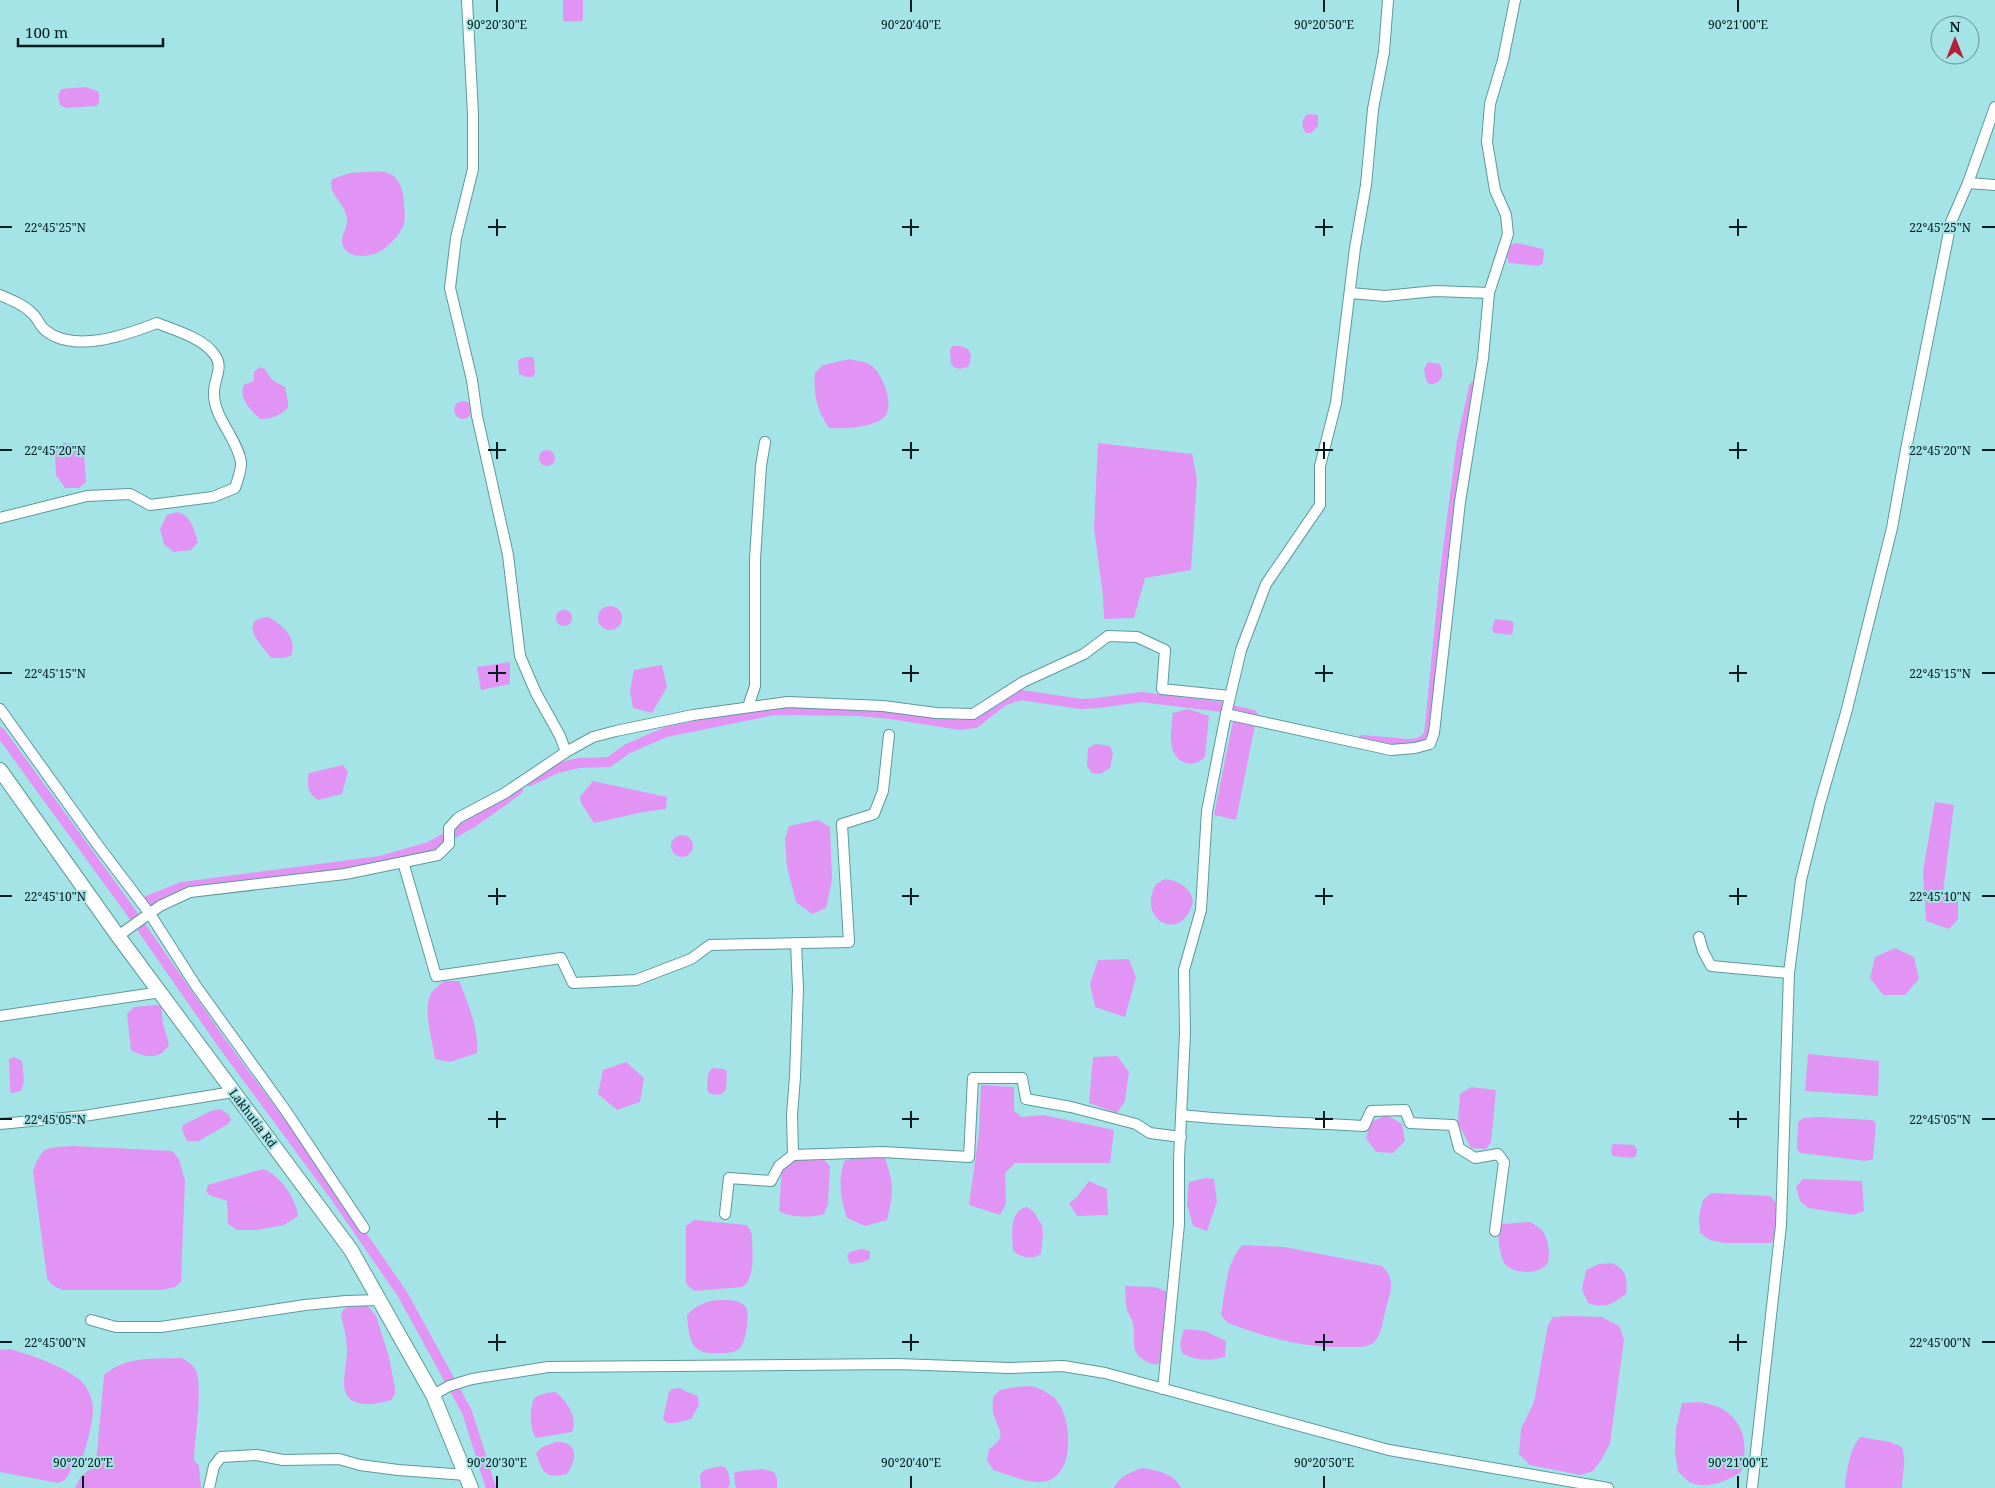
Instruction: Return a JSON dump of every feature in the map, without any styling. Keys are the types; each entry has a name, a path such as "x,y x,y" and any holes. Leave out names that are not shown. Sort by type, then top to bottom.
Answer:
{"street":[{"path":"467,0 473,114 473,168 456,238 450,288 472,380 477,416 508,554 520,656 536,693 560,736 566,752"},
{"path":"1163,1389 1178,1224 1185,1033 1184,970 1201,910 1207,811 1241,650 1266,584 1320,505 1320,466 1336,403 1355,248 1366,185 1373,110 1384,52 1388,0"},
{"path":"1226,714 1391,750 1415,748 1430,744 1434,733 1460,502 1483,358 1489,293 1508,234 1506,215 1495,190 1487,142 1490,104 1503,60 1515,0"},
{"path":"1752,1488 1781,1225 1789,973 1801,880 1820,803 1846,714 1892,528 1908,434 1951,222 1968,183 1995,107"},
{"path":"1968,183 1995,185"},
{"path":"1350,293 1385,296 1435,290 1489,293"},
{"path":"0,295 23,306 34,315 45,330 68,342 111,338 157,324 185,333 210,349 215,354 219,364 214,394 218,412 241,463 235,488 213,497 150,505 130,494 87,496 0,518"},
{"path":"748,707 756,686 756,559 761,466 765,442"},
{"path":"118,936 160,906 190,892 345,874 438,855 449,844 449,828 458,818 505,793 566,752 593,737 616,731 693,715 788,702 883,706 936,714 973,714 1023,682 1084,654 1108,636 1136,637 1165,650 1162,689 1230,696"},
{"path":"0,709 150,914 196,986 286,1111 364,1228"},
{"path":"403,862 436,976 562,958 573,983 636,980 691,959 710,944 849,942 842,824 874,814 882,790 889,736"},
{"name":"Lakhutia Rd","path":"0,770 118,936 351,1250 433,1395 469,1482"},
{"path":"1699,937 1703,951 1711,966 1789,973"},
{"path":"793,1155 792,1114 798,989 796,943"},
{"path":"0,1016 161,992"},
{"path":"725,1214 729,1178 771,1181 779,1166 793,1155 883,1152 969,1157 973,1078 1022,1078 1026,1099 1079,1109 1136,1124 1150,1133 1181,1137"},
{"path":"0,1124 84,1116 233,1092"},
{"path":"1182,1114 1234,1120 1289,1121 1364,1126 1371,1110 1405,1110 1410,1123 1454,1125 1459,1148 1475,1158 1498,1154 1504,1162 1496,1231"},
{"path":"91,1320 116,1327 162,1327 296,1306 380,1300"},
{"path":"433,1395 450,1386 472,1379 548,1367 898,1364 1009,1368 1063,1366 1105,1373 1389,1450 1588,1487 1608,1488"},
{"path":"209,1488 214,1466 221,1457 229,1455 257,1455 283,1460 339,1459 360,1465 469,1482"}],"shaded area":[{"path":"563,0 583,0 582,21 565,22 563,20"},
{"path":"86,87 99,92 97,106 66,108 60,105 58,96 61,89"},
{"path":"1308,114 1318,115 1318,126 1311,133 1306,133 1303,126 1303,120"},
{"path":"350,173 386,173 398,181 402,189 405,221 402,228 390,244 374,254 356,256 343,247 342,239 347,223 346,216 331,185 332,179"},
{"path":"1517,243 1543,249 1543,263 1539,266 1509,263 1506,253 1507,246"},
{"path":"953,346 961,346 968,349 971,356 969,366 959,369 951,364 950,349"},
{"path":"525,357 534,358 535,373 533,377 519,374 518,360"},
{"path":"850,359 867,363 878,372 887,393 887,413 883,418 870,425 852,428 829,428 821,415 817,402 815,373 823,365"},
{"path":"1428,362 1440,364 1442,375 1437,383 1429,384 1426,380 1424,369"},
{"path":"260,367 265,369 272,380 285,387 288,408 275,416 260,419 246,404 243,390 244,385 254,381 254,372"},
{"path":"463,401 469,404 472,410 469,416 463,419 457,416 454,410 457,404"},
{"path":"63,443 80,444 84,451 86,482 79,488 65,488 56,475 55,449"},
{"path":"1098,443 1192,454 1197,479 1191,570 1145,578 1134,618 1104,619 1103,596 1094,528"},
{"path":"544,450 550,450 555,455 553,464 544,466 539,461 539,455"},
{"path":"177,512 189,519 193,528 198,542 191,550 173,552 164,544 160,529 167,515"},
{"path":"610,606 618,610 622,618 618,626 610,630 602,626 598,618 602,610"},
{"path":"561,610 567,610 572,615 570,624 561,626 556,621 556,615"},
{"path":"268,617 284,628 291,638 293,649 291,656 271,658 258,641 254,634 254,623 259,619"},
{"path":"1495,619 1512,621 1514,623 1512,635 1494,633 1492,629"},
{"path":"510,662 510,684 481,690 477,667"},
{"path":"662,665 667,687 652,713 633,708 630,691 634,670"},
{"path":"1188,709 1209,716 1205,757 1192,764 1180,760 1175,755 1171,742 1173,713"},
{"path":"1233,721 1255,725 1236,820 1214,815"},
{"path":"1096,744 1110,746 1113,753 1110,768 1100,774 1092,773 1087,766 1088,748"},
{"path":"343,765 348,772 342,794 318,800 315,798 309,788 309,773"},
{"path":"593,781 667,797 666,809 594,823 581,803 580,797"},
{"path":"1935,802 1954,805 1943,892 1958,900 1958,919 1949,929 1926,921 1923,871"},
{"path":"818,820 830,827 832,880 826,908 812,914 796,902 787,867 785,839 789,826"},
{"path":"682,835 690,838 693,846 690,854 682,857 674,854 671,846 674,838"},
{"path":"1165,879 1175,881 1187,888 1193,901 1188,914 1180,922 1172,925 1163,923 1156,917 1152,909 1151,897 1156,884"},
{"path":"1895,948 1914,957 1919,979 1905,995 1883,995 1870,978 1875,957"},
{"path":"1129,959 1136,977 1125,1017 1095,1007 1090,984 1098,960"},
{"path":"444,981 459,981 472,1016 477,1044 477,1053 450,1062 435,1059 428,1018 430,996"},
{"path":"161,1006 163,1024 169,1044 162,1053 157,1055 141,1055 131,1050 127,1014 134,1007"},
{"path":"1808,1054 1879,1061 1878,1096 1805,1091"},
{"path":"1117,1056 1129,1072 1125,1101 1117,1113 1089,1103 1093,1057"},
{"path":"14,1057 22,1061 24,1081 21,1091 12,1093 10,1091 9,1059"},
{"path":"626,1062 644,1078 640,1102 617,1110 598,1094 603,1070"},
{"path":"712,1068 727,1071 726,1090 720,1095 710,1094 707,1090 708,1074"},
{"path":"981,1085 1014,1087 1014,1111 1022,1117 1043,1115 1114,1130 1110,1163 1015,1163 1005,1173 1006,1204 1000,1215 969,1205 979,1132"},
{"path":"1471,1087 1496,1090 1491,1142 1486,1149 1471,1148 1458,1123 1460,1094"},
{"path":"220,1109 228,1114 231,1120 228,1124 199,1141 187,1141 182,1129 183,1125 211,1111"},
{"path":"1387,1115 1402,1124 1405,1141 1393,1153 1376,1152 1366,1138 1371,1122"},
{"path":"1804,1118 1872,1120 1876,1123 1873,1159 1866,1161 1800,1153 1797,1149 1798,1122"},
{"path":"1612,1145 1634,1145 1637,1150 1636,1156 1632,1158 1613,1156 1611,1153"},
{"path":"74,1146 172,1151 179,1159 185,1181 181,1282 175,1287 162,1290 62,1290 52,1285 47,1278 33,1171 40,1156 47,1149"},
{"path":"866,1155 884,1156 890,1173 892,1187 887,1220 865,1226 847,1218 841,1196 840,1183 844,1161"},
{"path":"821,1157 830,1166 828,1204 824,1214 801,1217 779,1211 782,1167 791,1158"},
{"path":"263,1169 275,1176 286,1188 297,1209 298,1216 284,1225 257,1230 237,1230 228,1224 227,1201 209,1195 206,1191 208,1185"},
{"path":"1206,1178 1214,1179 1217,1202 1207,1231 1193,1226 1187,1204 1189,1182"},
{"path":"1803,1179 1862,1181 1864,1211 1854,1215 1808,1208 1800,1201 1796,1187"},
{"path":"1089,1181 1107,1189 1108,1215 1077,1216 1069,1203 1076,1198"},
{"path":"1711,1193 1770,1196 1779,1208 1774,1239 1771,1243 1724,1243 1710,1240 1700,1233 1699,1216 1703,1200"},
{"path":"1027,1207 1033,1211 1042,1225 1041,1254 1038,1256 1022,1256 1013,1250 1012,1231 1014,1218 1021,1209"},
{"path":"694,1220 746,1225 750,1229 752,1235 752,1270 743,1287 695,1291 688,1286 686,1282 686,1226"},
{"path":"1530,1222 1540,1228 1546,1237 1549,1252 1548,1262 1543,1268 1538,1270 1526,1272 1514,1270 1505,1264 1502,1259 1498,1236 1499,1230 1502,1224"},
{"path":"1242,1245 1284,1247 1382,1266 1389,1276 1391,1286 1382,1327 1376,1340 1368,1346 1361,1347 1315,1346 1286,1341 1228,1323 1221,1315 1225,1287 1229,1269"},
{"path":"861,1249 870,1251 870,1259 850,1264 847,1256 850,1252"},
{"path":"1612,1263 1617,1265 1625,1275 1627,1284 1626,1294 1608,1305 1600,1306 1588,1303 1582,1289 1586,1270 1599,1264"},
{"path":"1125,1286 1155,1287 1167,1292 1163,1356 1158,1364 1147,1362 1136,1352 1133,1324 1126,1307"},
{"path":"719,1300 736,1301 745,1306 748,1314 746,1335 742,1346 733,1352 703,1352 697,1349 690,1338 687,1315 702,1304"},
{"path":"351,1305 368,1306 376,1316 389,1357 395,1388 395,1394 391,1400 376,1404 360,1403 348,1397 345,1391 344,1378 347,1347 341,1316 343,1310"},
{"path":"1553,1317 1602,1317 1619,1326 1624,1339 1610,1444 1593,1471 1580,1475 1530,1465 1519,1454 1521,1429 1534,1402 1548,1325"},
{"path":"1184,1329 1205,1331 1226,1341 1225,1357 1203,1360 1192,1358 1182,1353 1180,1344"},
{"path":"10,1349 46,1361 65,1370 83,1383 91,1397 93,1404 92,1421 82,1461 73,1467 65,1480 58,1483 0,1472 0,1350"},
{"path":"181,1358 195,1368 197,1374 199,1404 194,1460 199,1466 201,1488 75,1488 81,1476 93,1467 97,1453 104,1375 121,1364 150,1359"},
{"path":"1029,1386 1045,1391 1057,1401 1065,1416 1068,1452 1060,1472 1052,1479 1035,1482 1017,1478 993,1470 987,1460 989,1449 999,1440 1000,1436 993,1413 993,1397 1000,1390"},
{"path":"680,1388 698,1397 699,1405 691,1419 667,1423 663,1419 669,1392 672,1389"},
{"path":"555,1392 564,1400 570,1410 574,1421 572,1432 536,1438 531,1424 531,1412 535,1397"},
{"path":"1698,1402 1712,1405 1732,1416 1739,1425 1743,1435 1745,1446 1741,1472 1725,1481 1700,1485 1688,1481 1678,1472 1675,1451 1676,1429 1682,1403"},
{"path":"1861,1437 1890,1442 1902,1447 1904,1462 1902,1488 1845,1488 1851,1453"},
{"path":"556,1442 569,1445 574,1452 573,1463 567,1474 549,1475 543,1469 536,1453 542,1447"},
{"path":"721,1466 726,1468 729,1475 730,1483 728,1488 701,1488 700,1475 704,1470"},
{"path":"1142,1468 1170,1476 1175,1479 1181,1488 1114,1488 1122,1477"},
{"path":"763,1469 774,1472 777,1478 777,1488 737,1488 735,1485 734,1473"}],"waterway":[{"path":"1363,740 1408,744 1420,743 1429,735 1445,573 1462,441 1474,387"},
{"path":"530,781 557,768 579,763 609,762 627,749 666,732 774,710 858,711 891,714 960,725 975,723 1003,701 1021,695 1081,704 1141,697 1222,707"},
{"path":"1235,711 1253,715"},
{"path":"0,732 128,908 221,1042 334,1195 403,1295 467,1412 491,1488"},
{"path":"147,901 182,887 380,861 429,847 472,823 518,790"}]}
